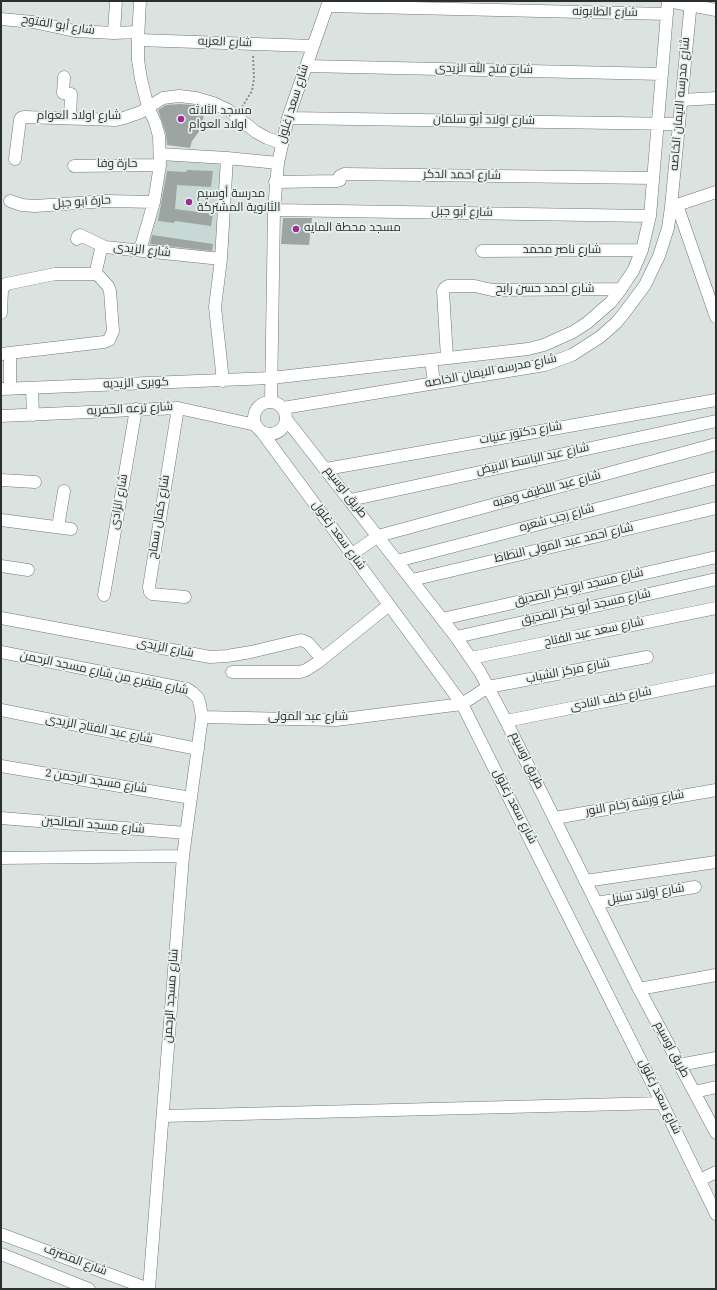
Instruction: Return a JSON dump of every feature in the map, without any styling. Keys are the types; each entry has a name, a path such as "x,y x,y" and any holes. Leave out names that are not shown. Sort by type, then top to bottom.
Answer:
{"street":[{"path":"114,33 116,1"},
{"path":"140,1 138,60 148,107 155,122 159,136 160,159 154,202 140,250"},
{"path":"668,1 690,3 716,10"},
{"name":"شارع مدرسه الايمان الخاصه","path":"271,378 528,349 559,339 587,323 611,302 633,271 642,250 649,221 668,1"},
{"name":"شارع الطابونه","path":"328,3 667,14"},
{"name":"شارع سعد زغلول","path":"271,402 275,182 281,143 288,118 328,3"},
{"name":"شارع مدرسه الايمان الخاصه","path":"285,414 434,383 545,365 572,355 588,346 616,323 639,294 655,267 674,206 690,3"},
{"name":"شارع أبو الفتوح","path":"1,19 33,22 75,31 138,36"},
{"name":"شارع العزبه","path":"138,36 253,44 313,46"},
{"name":"شارع فتح الله الزيدى","path":"306,66 662,74"},
{"path":"64,78 63,93 71,94 70,118"},
{"name":"شارع اولاد العوام","path":"16,159 21,118 116,120 133,116 163,98 179,96 196,98 213,103 237,116 256,132 281,143"},
{"path":"682,100 716,98"},
{"name":"شارع اولاد أبو سلمان","path":"288,118 680,124"},
{"path":"223,381 215,307 221,259 227,158"},
{"name":"حارة وفا","path":"74,166 160,159 227,158 278,163"},
{"name":"شارع احمد الدكر","path":"275,182 337,181 340,180 340,176 344,174 653,178"},
{"path":"716,192 674,206 716,317"},
{"name":"حارة ابو جبل","path":"10,201 22,205 35,206 107,201 154,202"},
{"name":"شارع أبو جبل","path":"274,210 649,221 668,228"},
{"path":"77,239 80,235 105,247"},
{"name":"شارع الزيدى","path":"97,274 96,271 101,249 105,247 221,259"},
{"name":"شارع ناصر محمد","path":"482,251 642,250"},
{"path":"1,313 2,290 6,284 55,274 97,274 108,286 110,291 113,331 109,340 104,342 6,354 5,389"},
{"name":"شارع احمد حسن رابح","path":"447,358 443,291 448,286 475,286 492,290 621,289"},
{"path":"431,360 434,383"},
{"name":"كوبرى الزيديه","path":"5,389 271,378"},
{"path":"32,388 33,415"},
{"name":"شارع دكتور عنيات","path":"326,469 716,400"},
{"path":"271,402 280,405 285,414 284,425 278,432 270,434 259,428 254,416 262,404 271,402"},
{"name":"شارع ترعه الحفريه","path":"1,416 178,408 259,428"},
{"name":"شارع كمال سماح","path":"178,408 149,587 152,594 185,597"},
{"name":"شارع الزادى","path":"104,595 136,409"},
{"name":"طريق اوسيم","path":"285,414 471,658 506,721 639,989 716,1133"},
{"name":"شارع عبد الباسط الابيض","path":"350,500 716,421"},
{"name":"شارع سعد زغلول","path":"259,428 462,704 662,1103 708,1176 716,1214"},
{"name":"شارع عبد اللطيف وهبه","path":"351,555 378,536 716,444"},
{"name":"شارع رجب شعره","path":"397,561 716,478"},
{"path":"1,480 35,482"},
{"path":"58,528 64,490"},
{"name":"شارع احمد عبد المولى النطاط","path":"412,580 716,508"},
{"path":"1,520 71,529"},
{"name":"شارع مسجد ابو بكر الصديق","path":"442,619 716,557"},
{"path":"1,566 28,570"},
{"name":"شارع مسجد أبو بكر الصديق","path":"456,637 716,579"},
{"path":"232,672 300,672 312,667 389,605"},
{"name":"شارع سعد عبد الفتاح","path":"471,658 716,608"},
{"name":"شارع الزيدى","path":"1,618 210,657 251,652 301,640 308,643 322,659"},
{"name":"شارع متفرع من شارع مسجد الرحمن","path":"1,652 187,690 198,698 201,711"},
{"name":"شارع مركز الشباب","path":"488,687 647,657"},
{"name":"شارع خلف النادى","path":"506,721 716,679"},
{"path":"462,704 488,687"},
{"name":"شارع عبد المولى","path":"201,711 336,720 462,704"},
{"name":"شارع عبد الفتاح الزيدى","path":"1,710 198,749"},
{"name":"شارع مسجد الرحمن","path":"149,1289 183,856 198,749 201,711"},
{"name":"شارع مسجد الرحمن 2","path":"1,766 191,798"},
{"name":"شارع ورشة رخام النور","path":"554,818 716,790"},
{"name":"شارع مسجد الصالحين","path":"1,818 186,833"},
{"path":"1,858 183,856"},
{"path":"585,881 716,862"},
{"name":"شارع اولاد سنبل","path":"596,903 695,887"},
{"path":"639,989 716,974"},
{"path":"679,1064 716,1058"},
{"path":"694,1092 716,1087"},
{"path":"163,1116 662,1103"},
{"name":"شارع المصرف","path":"1,1234 149,1289"},
{"path":"1,1254 89,1289"}],"path":[{"path":"237,116 252,91 254,79 253,44"}],"shaded area":[{"name":"مدرسة أوسيم الثانوية المشتركة","path":"163,158 224,160 218,257 144,249"}],"building":[{"name":"مسجد الثلاثه اولاد العوام","path":"166,105 194,105 205,109 201,129 192,141 190,148 167,145 166,134 158,110"},
{"path":"187,170 213,171 211,187 177,185 175,209 213,214 211,226 175,221 174,223 158,221 167,171 186,172"},
{"name":"مسجد محطة المايه","path":"283,218 312,218 309,245 281,244"},
{"path":"152,235 213,244 212,251 150,244"}],"place":[{"name":"مسجد الثلاثه اولاد العوام","path":"181,119"},
{"name":"مدرسة أوسيم الثانوية المشتركة","path":"189,202"},
{"name":"مسجد محطة المايه","path":"296,229"}]}
